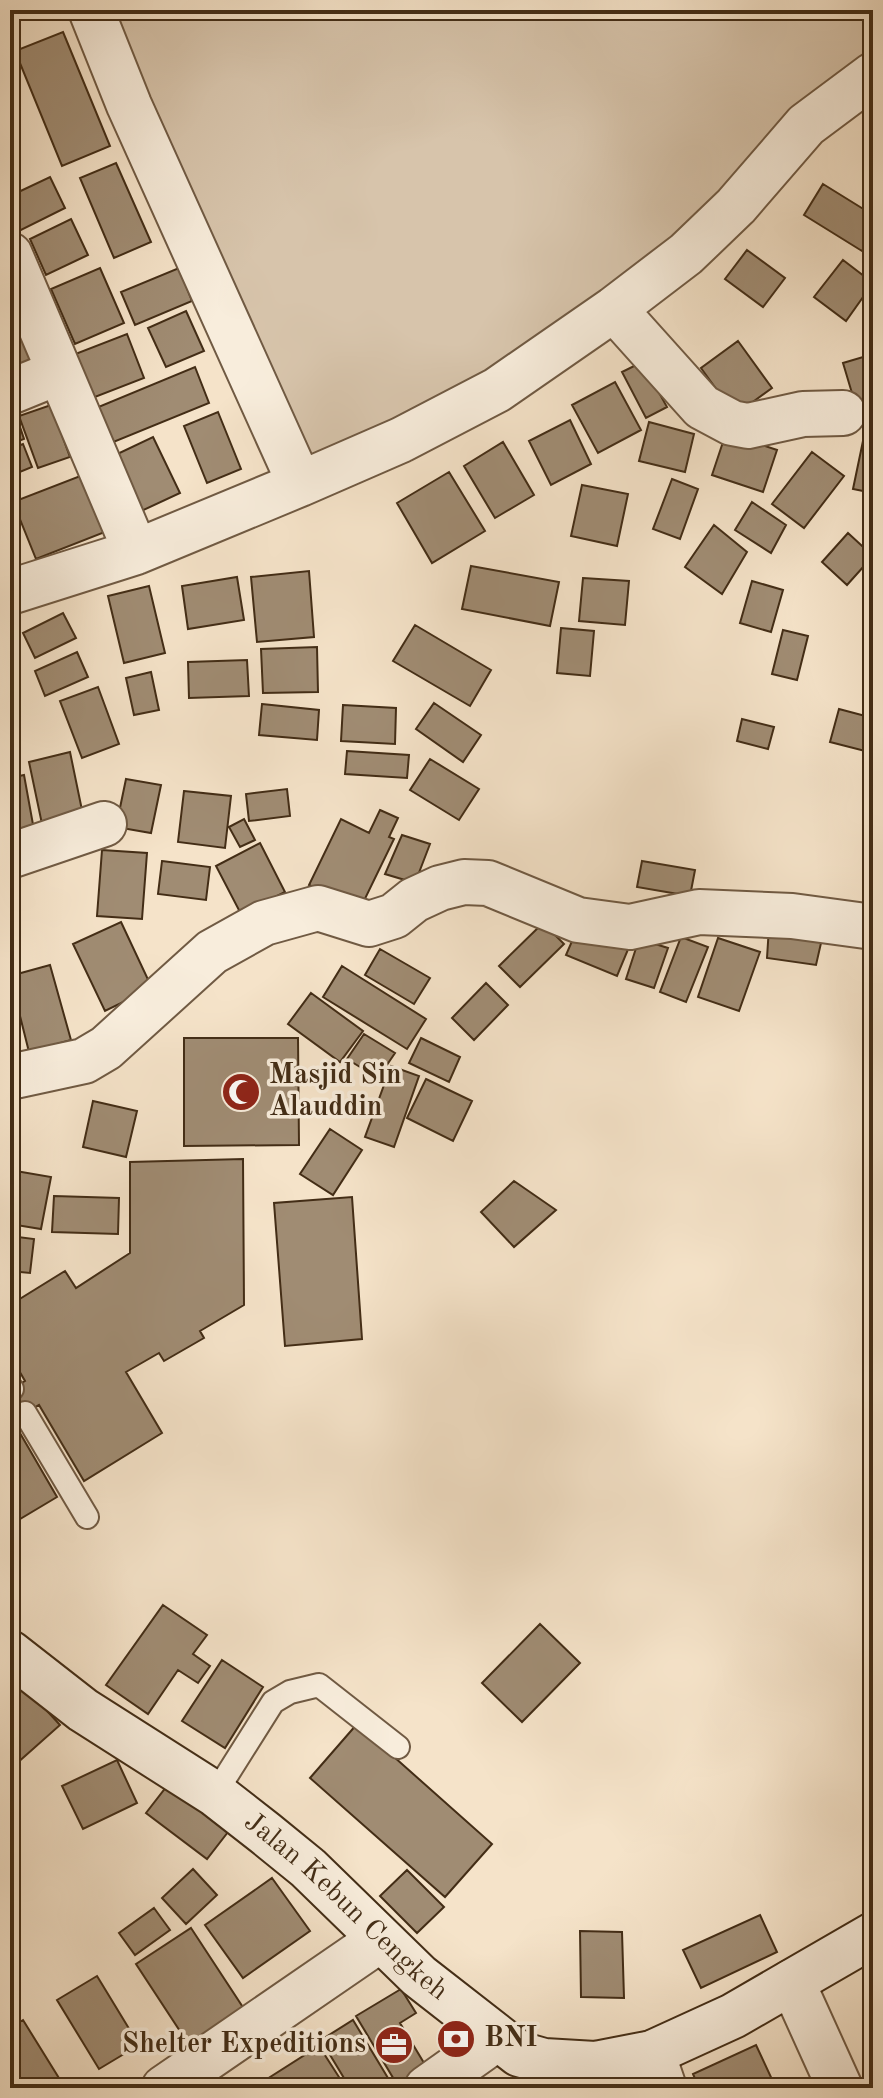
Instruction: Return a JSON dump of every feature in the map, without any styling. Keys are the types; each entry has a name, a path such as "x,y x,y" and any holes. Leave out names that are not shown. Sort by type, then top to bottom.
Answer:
{"street":[{"path":"91,10 136,119 300,484"},
{"path":"10,592 136,552 300,484 401,440 497,390 614,309 686,254 726,216 817,115 873,75"},
{"path":"10,255 136,552"},
{"path":"614,309 702,407 732,423 748,426 803,414 843,413"},
{"path":"10,392 59,372"},
{"path":"10,856 104,824"},
{"path":"10,1077 84,1061 106,1048 212,952 264,923 318,908 369,924 394,916 414,900 440,888 464,882 488,883 578,920 630,927 699,912 792,916 873,927"},
{"name":"Jalan Kebun Cengkeh","path":"10,1653 83,1710 215,1794 308,1868 378,1941 496,2039 547,2075 595,2064 658,2071 733,2016 873,1935"},
{"path":"164,2088 378,1941"},
{"path":"792,1982 840,2088"},
{"path":"427,2088 496,2039"}],"lane":[{"path":"25,1413 87,1517"},
{"path":"215,1794 273,1702 290,1692 319,1685 398,1747"}],"shaded area":[{"path":"92,10 873,10 873,83 779,164 311,498"}],"building":[{"path":"63,32 110,146 62,166 15,51"},
{"path":"116,163 151,242 114,258 80,178"},
{"path":"50,177 65,208 15,233 10,222 10,196"},
{"path":"823,184 873,215 873,234 862,251 804,215"},
{"path":"71,219 88,255 46,275 30,239"},
{"path":"747,250 785,278 763,307 725,279"},
{"path":"843,260 873,283 846,321 814,297"},
{"path":"100,268 124,323 75,344 51,289"},
{"path":"179,268 192,301 135,325 121,292"},
{"path":"186,311 204,351 166,367 148,328"},
{"path":"14,322 36,369 10,381 10,324"},
{"path":"127,334 144,378 82,402 65,358"},
{"path":"738,341 772,388 735,415 701,368"},
{"path":"873,354 873,415 860,420 843,363"},
{"path":"642,362 667,407 646,418 622,372"},
{"path":"195,367 209,403 111,443 96,408"},
{"path":"615,382 641,430 598,453 572,405"},
{"path":"51,405 70,457 38,468 19,416"},
{"path":"218,412 241,469 207,483 184,426"},
{"path":"570,420 591,464 551,485 529,441"},
{"path":"18,421 24,439 10,444 10,424"},
{"path":"649,422 694,434 685,472 639,461"},
{"path":"726,433 777,450 763,492 712,475"},
{"path":"153,437 180,493 137,513 111,457"},
{"path":"863,441 873,443 873,493 853,489"},
{"path":"503,442 534,495 495,518 464,466"},
{"path":"23,444 32,467 10,476 10,449"},
{"path":"812,452 844,476 804,528 772,504"},
{"path":"449,472 485,531 432,563 397,503"},
{"path":"88,473 110,530 36,559 13,502"},
{"path":"672,479 698,489 680,539 653,529"},
{"path":"582,485 628,494 617,546 571,536"},
{"path":"752,502 786,525 771,553 735,530"},
{"path":"714,525 747,552 722,594 685,567"},
{"path":"848,533 873,556 847,585 822,562"},
{"path":"471,566 559,582 550,626 462,609"},
{"path":"309,571 314,637 257,642 251,577"},
{"path":"237,577 244,620 188,629 182,586"},
{"path":"583,578 629,581 625,625 579,621"},
{"path":"752,581 783,590 771,632 740,623"},
{"path":"149,586 165,653 124,663 108,596"},
{"path":"63,613 76,638 35,658 23,633"},
{"path":"415,625 491,670 470,706 393,661"},
{"path":"561,628 594,631 590,676 557,673"},
{"path":"783,630 808,636 797,680 772,674"},
{"path":"317,647 318,692 263,693 261,649"},
{"path":"77,652 88,677 45,696 35,671"},
{"path":"247,660 249,696 189,698 188,662"},
{"path":"151,672 159,710 134,715 126,678"},
{"path":"98,687 119,744 82,758 60,701"},
{"path":"434,703 481,735 463,762 416,729"},
{"path":"262,704 319,710 317,740 259,735"},
{"path":"343,705 396,708 395,744 341,741"},
{"path":"839,709 873,718 869,752 830,742"},
{"path":"742,719 774,727 768,749 737,741"},
{"path":"347,751 409,755 407,778 345,774"},
{"path":"70,752 83,815 42,824 29,762"},
{"path":"430,759 479,789 459,820 410,790"},
{"path":"24,775 36,841 10,846 10,778"},
{"path":"126,779 161,785 151,833 116,827"},
{"path":"287,789 290,816 249,821 246,794"},
{"path":"184,791 231,796 225,848 178,842"},
{"path":"380,810 398,818 389,837 394,839 360,909 309,885 341,819 369,833"},
{"path":"244,819 255,840 240,847 229,827"},
{"path":"402,835 430,844 415,883 385,874"},
{"path":"260,843 285,892 241,914 216,866"},
{"path":"102,850 147,853 142,919 97,916"},
{"path":"162,861 210,867 206,900 158,894"},
{"path":"642,861 695,870 690,896 637,887"},
{"path":"121,922 152,988 105,1011 73,944"},
{"path":"543,923 564,944 520,987 499,966"},
{"path":"579,925 629,947 617,976 566,955"},
{"path":"769,927 824,930 816,965 767,958"},
{"path":"681,937 708,947 686,1002 660,992"},
{"path":"718,938 760,952 739,1011 698,997"},
{"path":"639,939 668,948 654,988 626,979"},
{"path":"380,949 430,978 414,1004 365,975"},
{"path":"50,965 71,1040 29,1052 10,976"},
{"path":"342,966 426,1019 407,1049 323,997"},
{"path":"486,983 508,1005 474,1040 452,1018"},
{"path":"311,993 363,1031 340,1062 288,1024"},
{"path":"364,1034 395,1053 378,1078 347,1059"},
{"name":"Masjid Sin Alauddin","path":"184,1038 298,1038 299,1145 184,1146"},
{"path":"421,1038 460,1057 449,1082 409,1063"},
{"path":"391,1066 419,1076 394,1147 365,1137"},
{"path":"426,1079 472,1101 453,1141 407,1118"},
{"path":"93,1101 137,1111 126,1157 83,1147"},
{"path":"330,1129 362,1150 333,1195 300,1174"},
{"path":"243,1159 244,1305 200,1331 204,1338 164,1361 159,1353 126,1372 162,1433 84,1481 39,1405 13,1421 57,1497 10,1525 10,1390 25,1381 10,1355 10,1305 65,1271 76,1288 130,1253 130,1162"},
{"path":"10,1170 51,1177 41,1229 10,1224"},
{"path":"514,1181 556,1210 514,1247 481,1212"},
{"path":"54,1196 119,1198 118,1234 52,1232"},
{"path":"352,1197 362,1339 285,1346 274,1203"},
{"path":"10,1236 34,1239 30,1273 10,1271"},
{"path":"163,1605 207,1635 193,1654 210,1666 198,1683 178,1670 148,1714 106,1685"},
{"path":"540,1624 580,1663 522,1722 482,1683"},
{"path":"222,1660 263,1687 225,1748 182,1721"},
{"path":"14,1675 60,1725 16,1764 10,1757 10,1678"},
{"path":"357,1724 492,1844 445,1897 310,1778"},
{"path":"117,1760 137,1803 83,1829 62,1786"},
{"path":"167,1786 228,1832 207,1859 146,1813"},
{"path":"193,1869 217,1895 186,1924 162,1898"},
{"path":"407,1870 444,1907 417,1933 380,1896"},
{"path":"272,1878 310,1931 243,1978 205,1925"},
{"path":"154,1908 170,1930 135,1955 119,1933"},
{"path":"760,1915 777,1952 701,1988 683,1950"},
{"path":"191,1928 248,2015 193,2051 136,1964"},
{"path":"580,1931 622,1932 624,1998 581,1997"},
{"path":"97,1976 139,2045 99,2069 57,2000"},
{"name":"Shelter Expeditions","path":"401,1989 416,2013 400,2023 427,2068 398,2086 356,2016"},
{"path":"23,2020 62,2083 54,2088 10,2088 10,2028"},
{"path":"353,2020 394,2088 350,2088 321,2040"},
{"name":"BNI","path":"461,2021 475,2039 452,2057 438,2039"},
{"path":"756,2045 776,2088 699,2088 693,2074"},
{"path":"319,2046 346,2088 273,2088 267,2079"}],"place":[{"name":"Masjid Sin Alauddin","path":"241,1092"},
{"name":"BNI","path":"456,2039"},
{"name":"Shelter Expeditions","path":"394,2045"}]}
